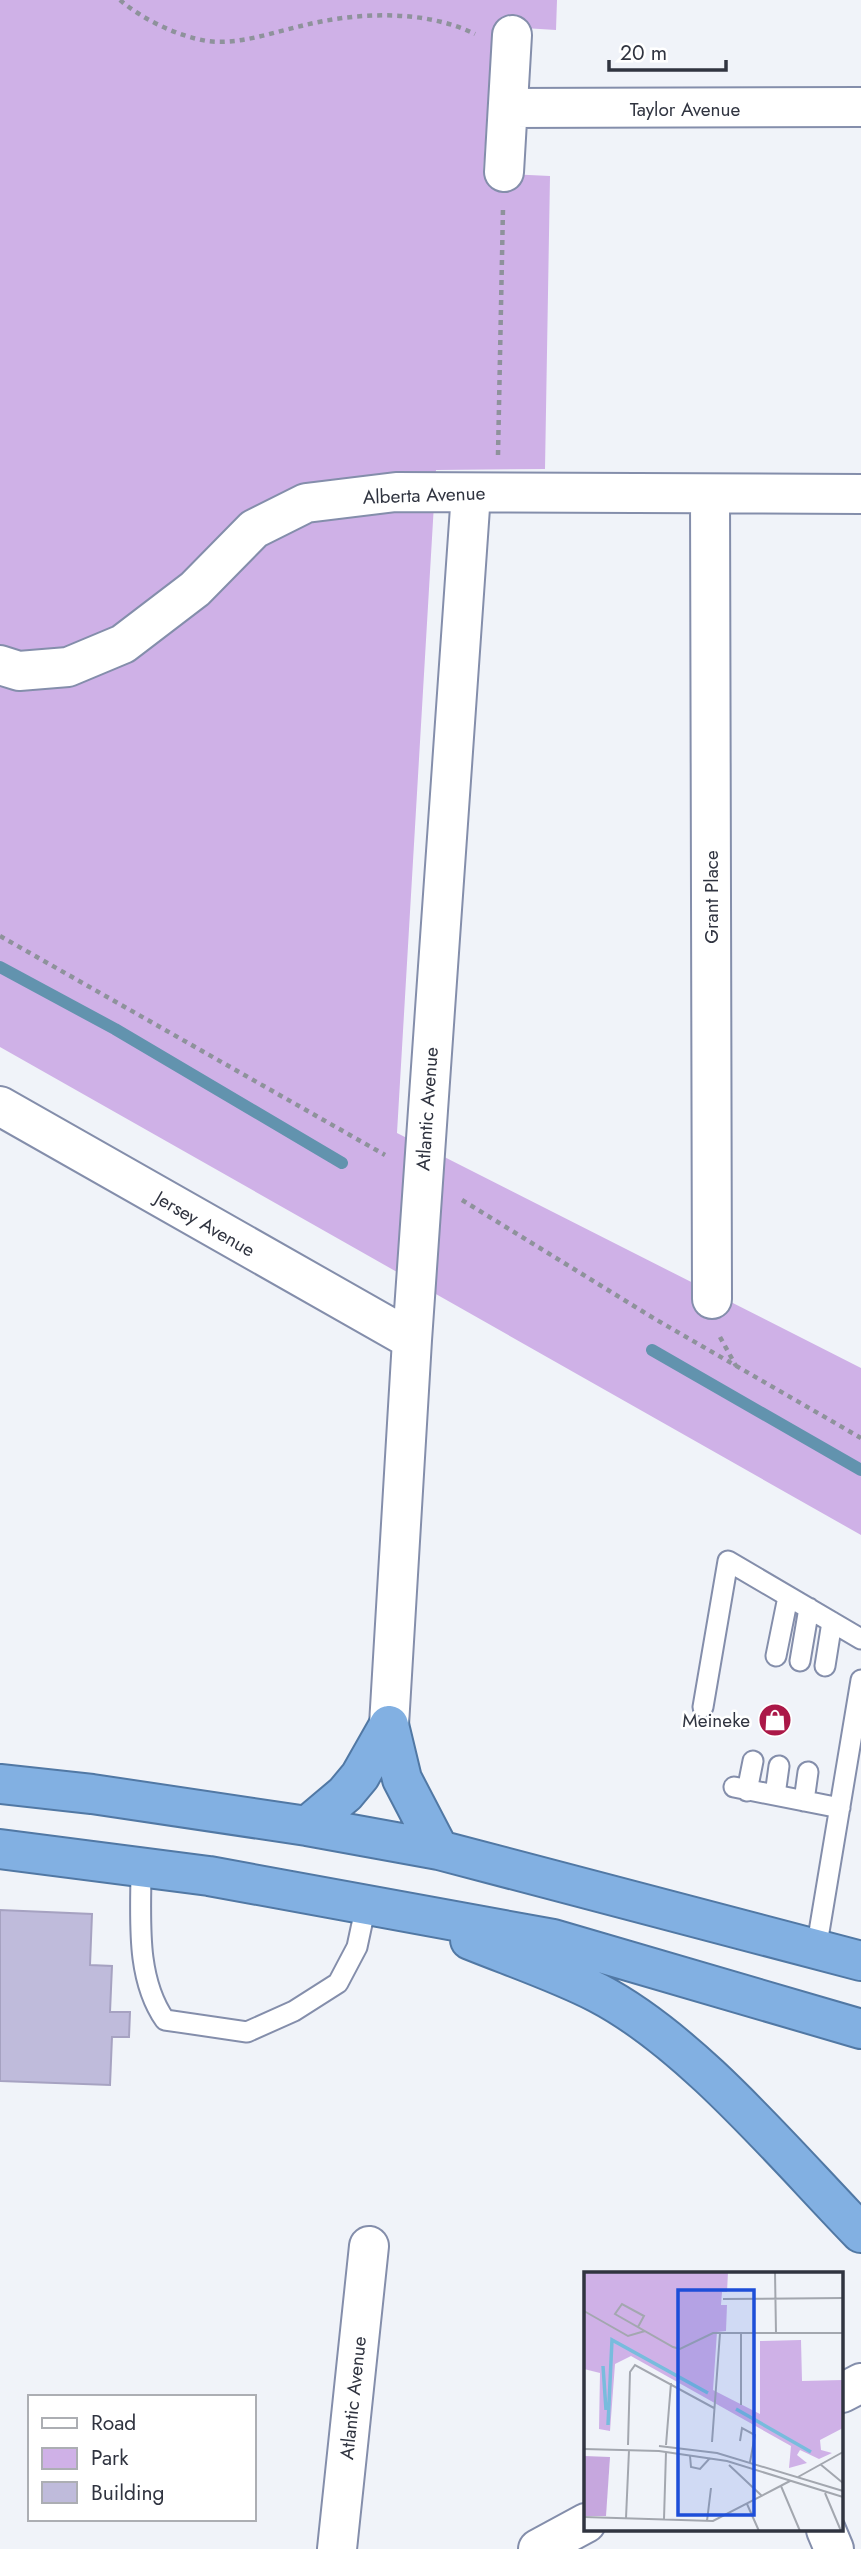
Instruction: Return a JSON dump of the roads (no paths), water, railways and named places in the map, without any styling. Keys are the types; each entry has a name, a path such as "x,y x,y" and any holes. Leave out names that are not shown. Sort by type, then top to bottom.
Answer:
{"highway":[{"path":"307,1826 345,1794 360,1776 389,1726"},
{"path":"389,1726 402,1779 439,1850"},
{"path":"0,1784 92,1794 307,1826 439,1850 861,1961"},
{"path":"0,1849 141,1867 553,1939 861,2029"},
{"path":"404,1912 599,1994 643,2022 700,2068 861,2233"}],"street":[{"path":"504,172 512,43"},
{"name":"Taylor Avenue","path":"508,108 861,107"},
{"name":"Alberta Avenue","path":"0,665 19,671 68,667 123,644 195,589 254,529 306,503 396,492 861,494"},
{"name":"Atlantic Avenue","path":"389,1726 412,1340 484,493"},
{"name":"Grant Place","path":"710,495 712,1299"},
{"name":"Jersey Avenue","path":"0,1106 412,1340"},
{"name":"Atlantic Avenue","path":"337,2549 369,2246"},
{"path":"844,2392 861,2383"},
{"path":"538,2549 584,2524"},
{"path":"827,2532 834,2549"}],"lane":[{"path":"703,1707 728,1561 861,1639"},
{"path":"776,1656 788,1597"},
{"path":"800,1661 809,1608"},
{"path":"825,1666 832,1622"},
{"path":"817,1950 861,1680"},
{"path":"753,1761 741,1789 840,1808"},
{"path":"775,1795 779,1766"},
{"path":"804,1801 808,1772"},
{"path":"141,1867 141,1941 151,2000 165,2020 247,2032 294,2011 338,1983 357,1947 366,1905"}],"waterway":[{"path":"0,967 115,1029 342,1163"},
{"path":"652,1350 861,1470"}],"place":[{"name":"Meineke","path":"775,1720"}]}
